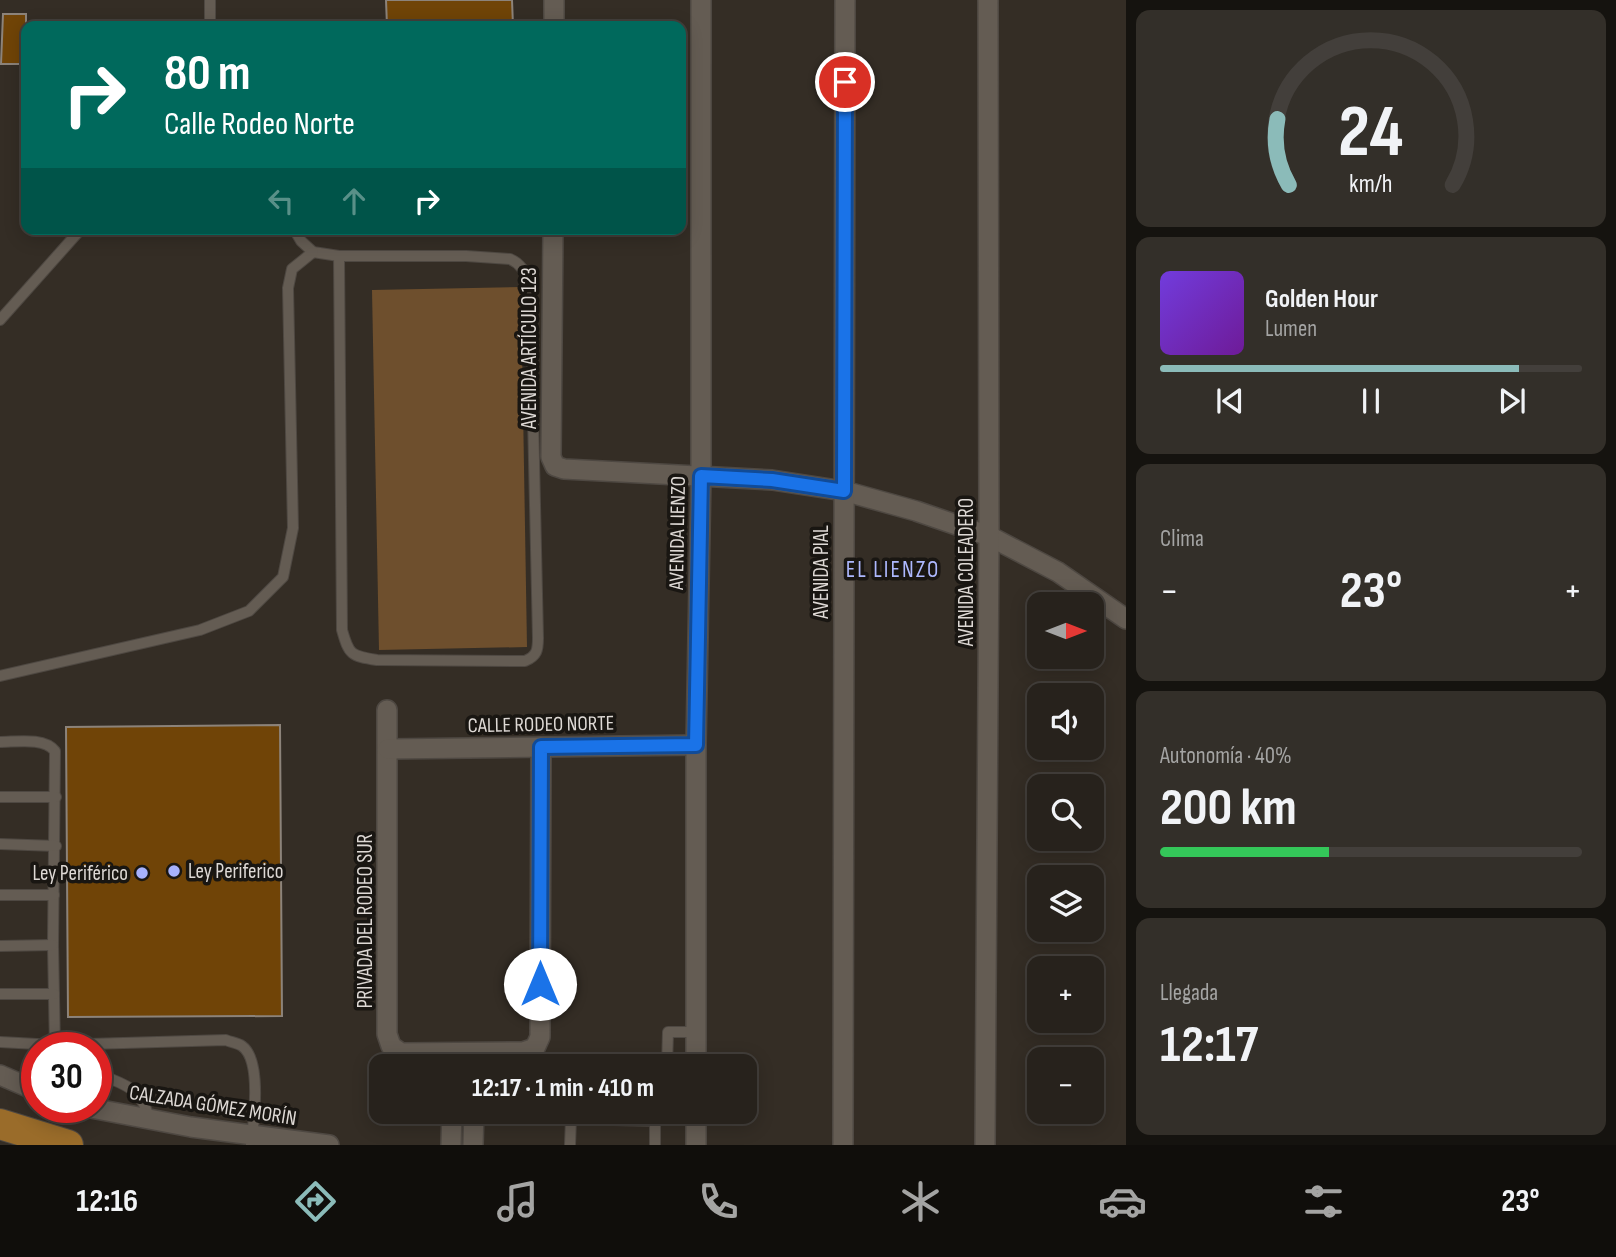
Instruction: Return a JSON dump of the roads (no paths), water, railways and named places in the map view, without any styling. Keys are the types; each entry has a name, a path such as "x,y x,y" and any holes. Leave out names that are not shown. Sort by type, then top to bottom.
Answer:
{"main road":[{"path":"0,1124 68,1145"}],"street":[{"path":"554,0 554,21"},
{"name":"AVENIDA LIENZO","path":"696,1054 696,745 701,476 701,0"},
{"name":"AVENIDA PIAL","path":"843,1145 845,0"},
{"name":"AVENIDA COLEADERO","path":"985,1145 989,536 988,0"},
{"name":"AVENIDA ARTÍCULO 123","path":"553,235 551,457 555,466"},
{"path":"555,466 564,469 772,480 844,491 916,511 989,536 1058,572 1126,619"},
{"name":"PRIVADA DEL RODEO SUR","path":"387,710 387,1034 391,1046 401,1053 408,1054"},
{"name":"CALLE RODEO NORTE","path":"388,749 696,745"},
{"name":"PRIVADA DEL RODEO SUR","path":"511,1054 535,1048 540,1037 541,747"},
{"path":"0,1075 21,1084"},
{"name":"CALZADA GÓMEZ MORÍN","path":"112,1112 252,1140 329,1145"},
{"path":"451,1145 452,1124"},
{"path":"473,1145 474,1124"},
{"path":"696,1124 696,1145"}],"lane":[{"path":"210,0 210,21"},
{"path":"0,320 75,235"},
{"path":"298,235 313,251 339,256 466,256 510,259 517,262 530,282 536,455 538,638 537,654 534,657 525,661 377,660 358,657 348,650 342,630 339,256"},
{"path":"0,676 200,630 248,611 283,577 293,528 288,288 292,269 313,251"},
{"path":"536,455 542,462 555,466"},
{"path":"0,742 40,742 50,746 56,758 53,945 55,1032"},
{"path":"0,797 56,797"},
{"path":"0,844 56,846"},
{"path":"0,895 54,895"},
{"path":"0,946 53,945"},
{"path":"0,994 54,994"},
{"path":"667,1054 668,1032 696,1032"},
{"path":"112,1045 226,1040 242,1046 250,1056 255,1075 252,1140"},
{"path":"0,1042 21,1044"},
{"path":"112,1081 135,1091 142,1098 149,1120"},
{"path":"570,1145 571,1124"},
{"path":"655,1124 655,1145"}],"place":[{"name":"Ley Periferico","path":"174,871"},
{"name":"Ley Periférico","path":"142,873"}],"district":[{"name":"EL LIENZO","path":"893,569"}]}
